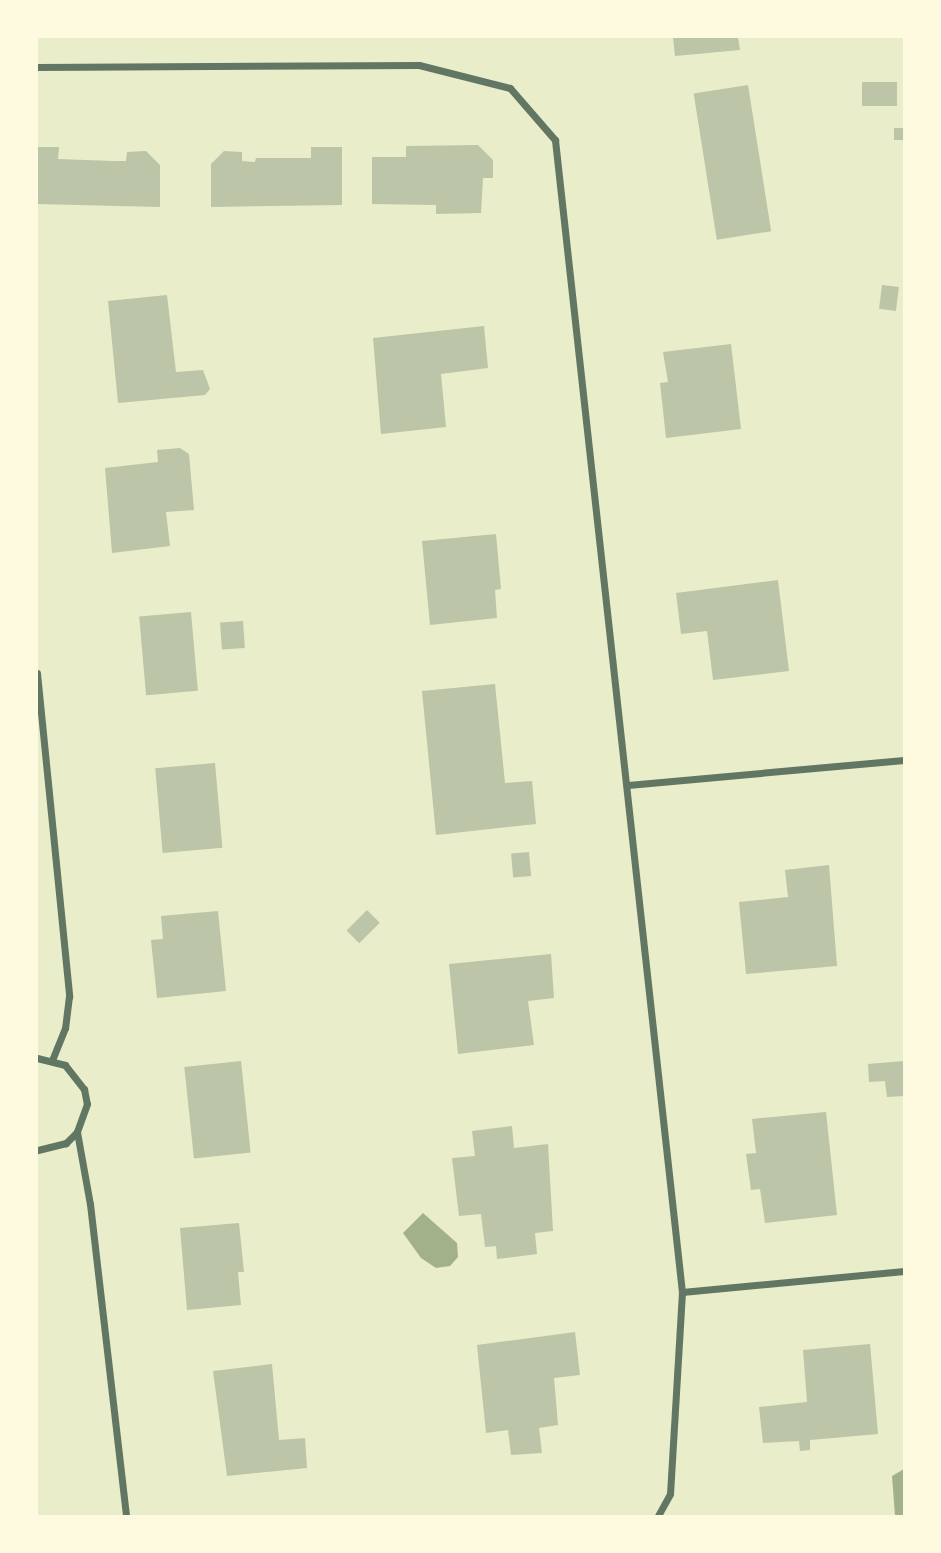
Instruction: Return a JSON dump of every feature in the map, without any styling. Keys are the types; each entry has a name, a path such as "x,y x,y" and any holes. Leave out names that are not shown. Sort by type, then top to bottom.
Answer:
{"street":[{"path":"37,67 419,65 510,88 555,140 628,785 681,1292 670,1494 657,1516"},
{"path":"37,673 69,996 65,1028 52,1060"},
{"path":"628,785 904,760"},
{"path":"37,1058 65,1065 84,1089 84,1119 77,1132 66,1143 37,1150"},
{"path":"77,1132 90,1204 126,1516"},
{"path":"681,1292 904,1271"}],"shaded area":[{"path":"423,1213 457,1243 458,1257 450,1266 436,1268 421,1258 403,1233"},
{"path":"904,1469 904,1516 895,1516 892,1476"}],"building":[{"path":"673,37 738,37 740,50 675,56"},
{"path":"862,82 897,82 897,106 862,106"},
{"path":"748,85 771,231 717,240 694,94"},
{"path":"894,128 904,128 904,140 894,140"},
{"path":"478,145 493,160 493,178 483,178 481,213 436,214 436,205 372,204 372,157 406,157 406,146"},
{"path":"37,147 59,147 58,159 126,161 127,152 146,151 160,165 160,207 37,204"},
{"path":"311,147 342,147 342,205 211,207 211,164 224,151 242,152 242,161 255,162 256,158 311,158"},
{"path":"882,285 899,287 896,311 879,309"},
{"path":"167,295 176,372 203,370 210,389 205,395 118,403 108,301"},
{"path":"484,326 488,368 441,374 446,427 381,434 373,338"},
{"path":"731,344 741,429 666,438 660,383 668,382 663,352"},
{"path":"180,448 189,454 194,510 166,512 170,546 112,553 105,468 158,462 157,450"},
{"path":"496,534 501,589 495,590 497,618 430,625 422,541"},
{"path":"778,580 789,671 713,680 707,631 681,634 676,593"},
{"path":"191,612 198,691 146,695 139,617"},
{"path":"243,621 245,648 222,650 220,623"},
{"path":"495,684 505,783 532,781 536,824 436,835 422,691"},
{"path":"215,763 222,848 163,853 155,768"},
{"path":"529,852 531,876 513,877 511,854"},
{"path":"829,865 837,966 746,974 739,902 788,897 785,870"},
{"path":"367,910 380,923 359,943 346,931"},
{"path":"218,911 226,991 157,998 151,940 163,939 161,916"},
{"path":"551,954 554,998 528,1001 534,1045 458,1054 449,964"},
{"path":"241,1061 251,1152 194,1158 184,1067"},
{"path":"904,1061 904,1096 887,1097 885,1081 869,1082 868,1064"},
{"path":"826,1112 837,1215 765,1223 760,1189 751,1190 746,1154 756,1153 752,1119"},
{"path":"512,1126 514,1148 548,1144 553,1231 535,1233 537,1254 497,1259 496,1246 485,1247 481,1214 459,1216 452,1158 475,1156 472,1131"},
{"path":"239,1223 244,1272 238,1272 241,1305 187,1310 180,1228"},
{"path":"575,1332 580,1375 554,1378 558,1425 539,1428 542,1453 511,1455 508,1430 486,1433 477,1345"},
{"path":"870,1344 878,1434 810,1440 810,1450 800,1451 799,1441 763,1443 759,1407 807,1402 803,1350"},
{"path":"272,1364 279,1440 305,1438 307,1468 227,1476 213,1371"}]}
